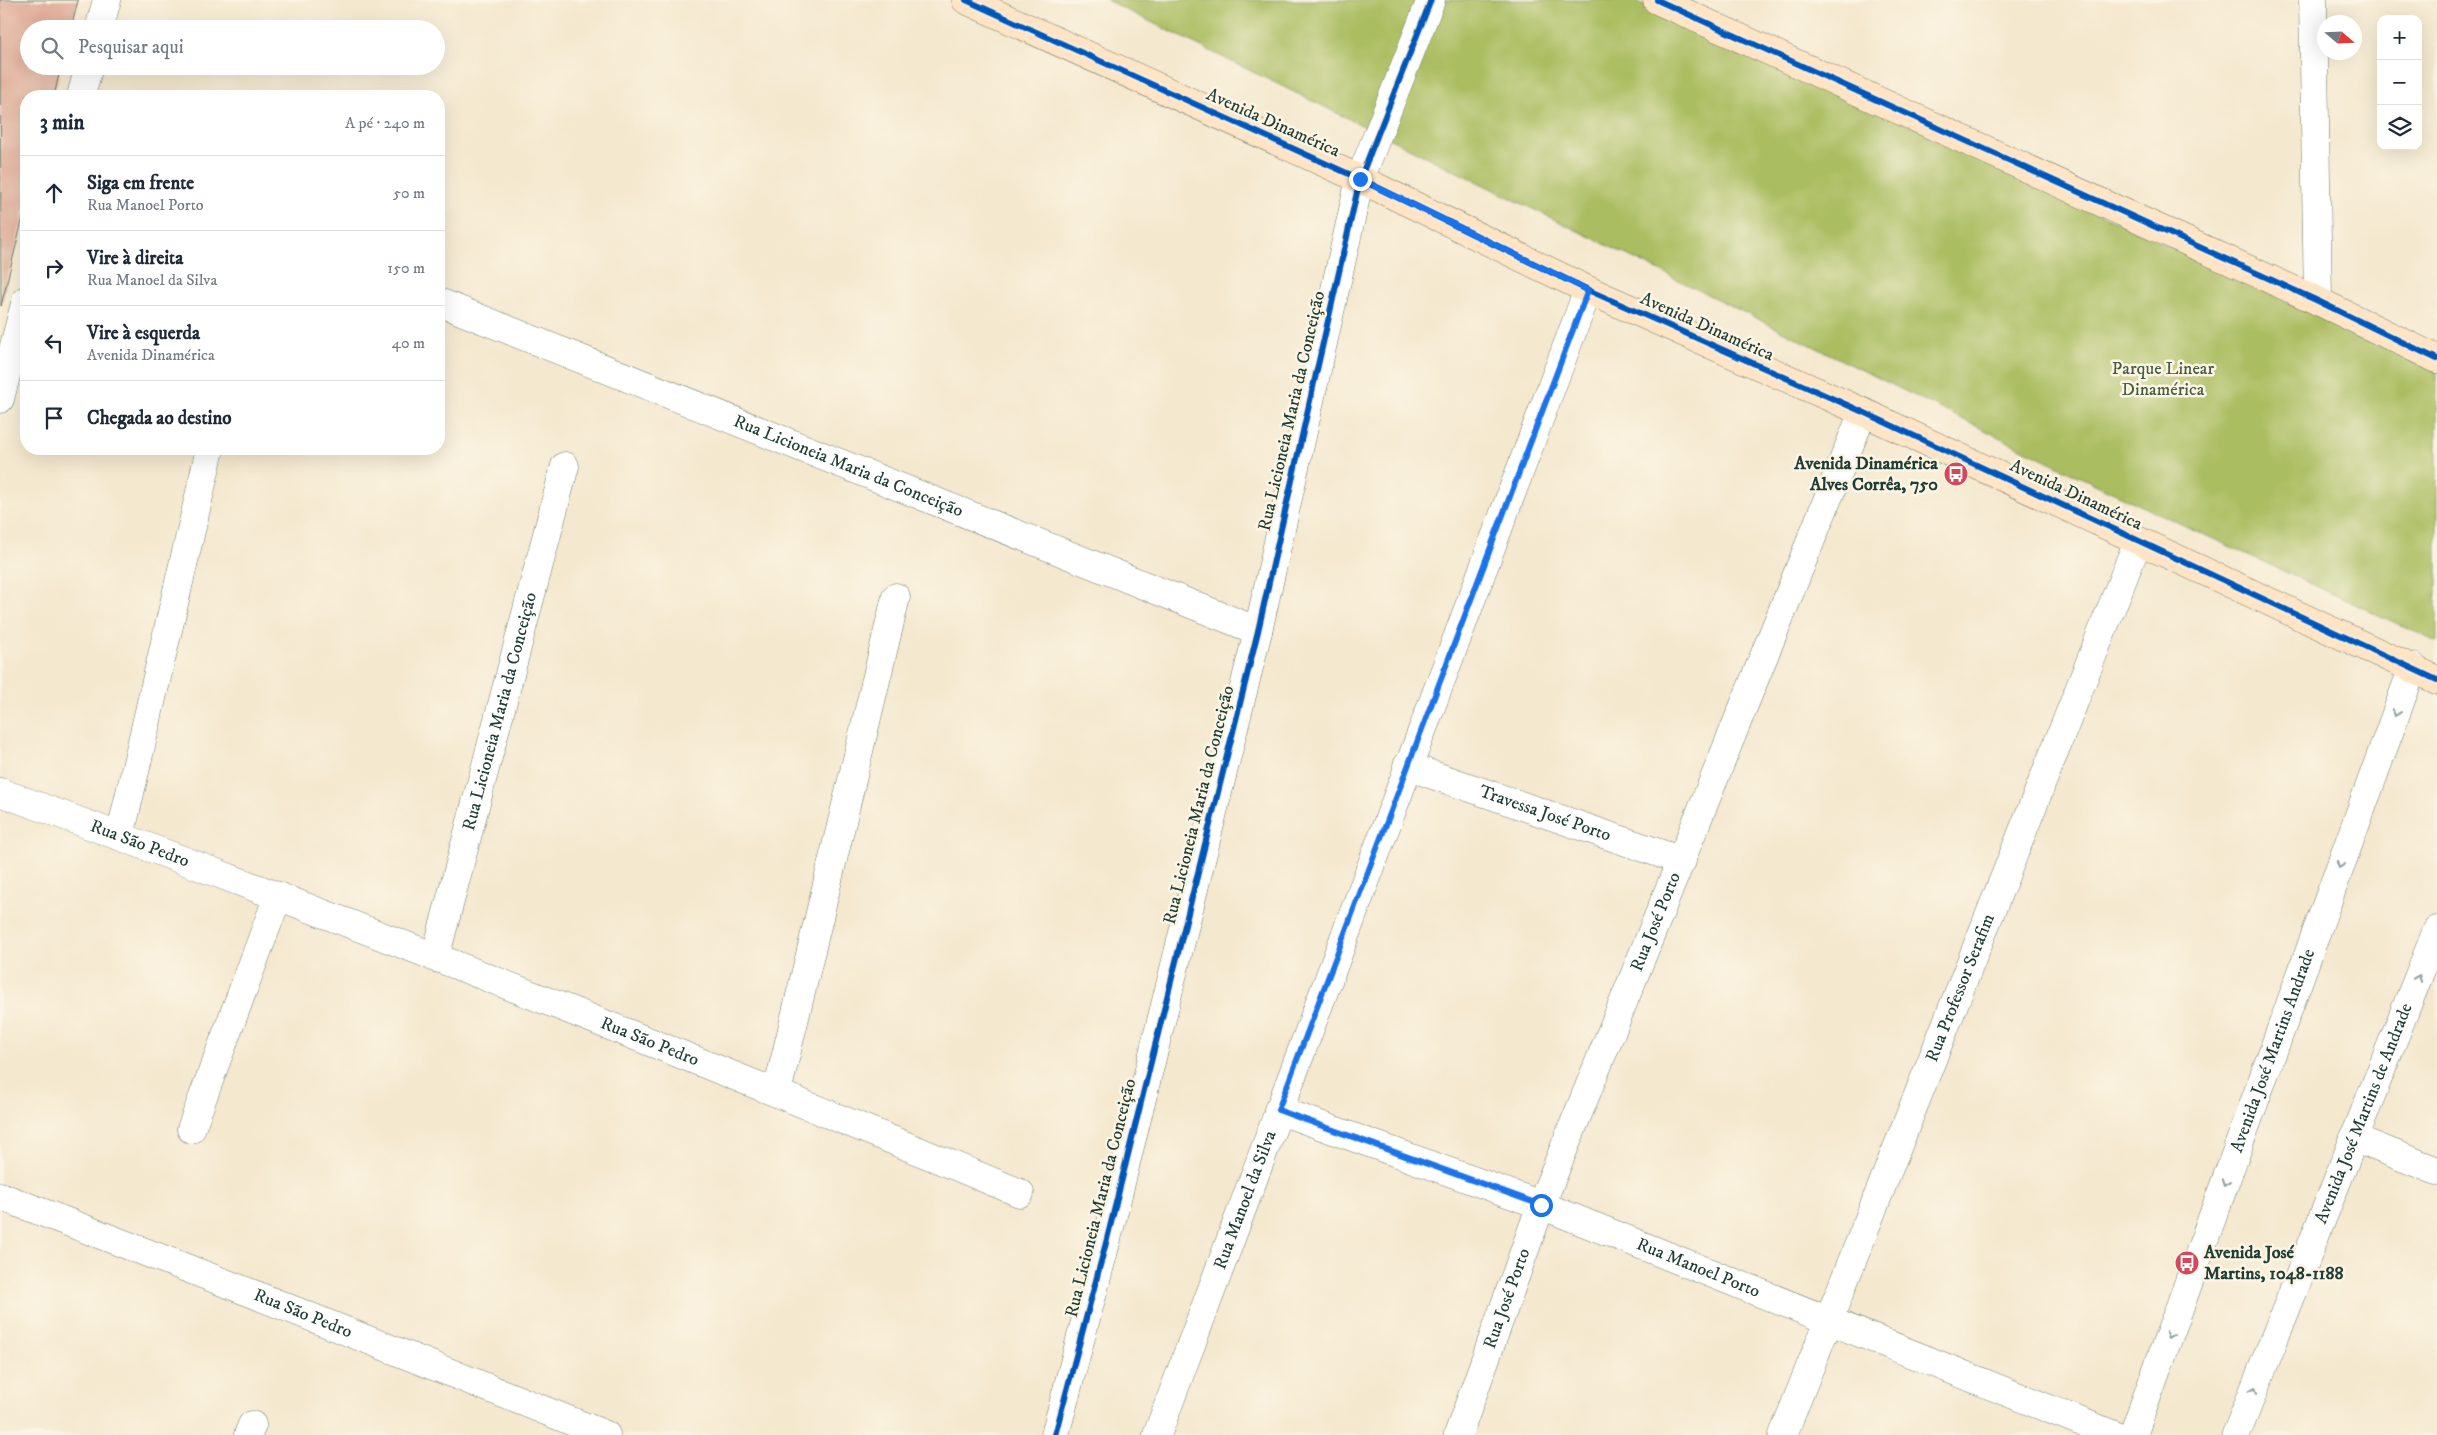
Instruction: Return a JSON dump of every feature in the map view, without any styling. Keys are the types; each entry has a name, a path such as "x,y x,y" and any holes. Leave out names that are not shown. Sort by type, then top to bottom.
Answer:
{"main road":[{"name":"Avenida Dinamérica","path":"966,0 1360,179 1588,290 1863,412 2413,667 2437,680"},
{"path":"1657,0 2318,301 2437,359"}],"street":[{"path":"101,20 107,0"},
{"name":"Rua Licioneia Maria da Conceição","path":"1055,1435 1107,1239 1258,631 1360,179 1431,0"},
{"path":"2313,0 2318,301"},
{"path":"83,90 87,75"},
{"name":"Rua Manoel da Silva","path":"1157,1435 1407,766 1588,290"},
{"name":"Rua Licioneia Maria da Conceição","path":"445,304 1258,631"},
{"path":"0,399 20,323"},
{"name":"Rua José Porto","path":"1458,1435 1541,1205 1863,412"},
{"path":"120,836 209,455"},
{"name":"Rua Licioneia Maria da Conceição","path":"435,958 566,466"},
{"name":"Rua Professor Serafim","path":"1783,1435 2138,541"},
{"path":"776,1092 896,597"},
{"name":"Avenida José Martins Andrade","path":"2133,1435 2413,667"},
{"name":"Travessa José Porto","path":"1407,766 1682,861"},
{"name":"Rua São Pedro","path":"0,792 278,896 776,1092 1020,1193"},
{"path":"191,1129 278,896"},
{"name":"Avenida José Martins de Andrade","path":"2236,1435 2437,930"},
{"name":"Rua Manoel Porto","path":"1278,1110 1541,1205 2114,1435"},
{"path":"2354,1138 2437,1171"},
{"name":"Rua São Pedro","path":"0,1196 251,1293 606,1435"}],"green space":[{"name":"Parque Linear Dinamérica","path":"1106,0 1633,0 1949,143 2437,372 2437,642 2103,488"}],"building":[{"path":"0,0 78,0 73,20 20,20 20,75 59,75 55,90 20,90 20,229 1,306"}],"cycle path":[{"path":"966,0 1360,179 1588,290 1863,412 2437,680"},
{"path":"1055,1435 1107,1239 1258,631 1360,179 1431,0"},
{"path":"1657,0 2318,301 2437,359"}],"place":[{"name":"Avenida Dinamérica Alves Corrêa, 750","path":"1956,474"},
{"name":"Avenida José Martins, 1048-1188","path":"2187,1263"}],"route":[{"path":"1360,179 1588,290 1278,1110 1541,1205"}]}
